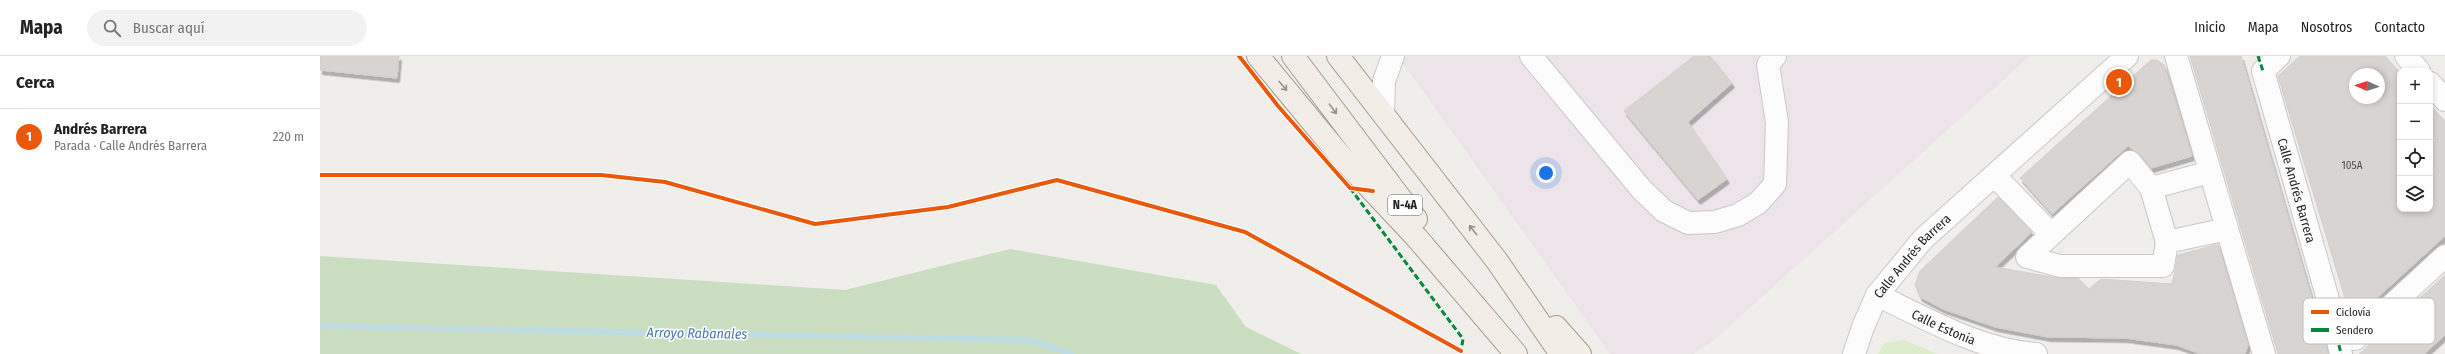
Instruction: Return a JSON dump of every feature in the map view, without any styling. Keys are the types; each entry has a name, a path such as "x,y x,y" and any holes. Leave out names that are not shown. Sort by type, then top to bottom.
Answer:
{"main road":[{"path":"1258,56 1343,159 1417,238 1517,354"},
{"name":"N-4A","path":"1293,56 1517,354"},
{"name":"N-4A","path":"1338,56 1383,112 1497,261 1561,354"},
{"path":"1497,261 1580,354"}],"street":[{"path":"1383,112 1384,81 1393,56"},
{"path":"1531,56 1642,190 1664,211 1688,223 1715,222 1738,215 1758,203 1775,184 1777,122 1768,65 1776,56"},
{"name":"Calle Andrés Barrera","path":"1854,354 1863,327 1877,295 1923,239 2127,56"},
{"path":"2176,56 2264,354"},
{"name":"Calle Andrés Barrera","path":"2279,56 2261,63 2328,298"},
{"path":"2406,56 2416,68"},
{"path":"2433,86 2445,100"},
{"path":"2130,162 2151,188 2167,242 2163,266 2060,266 2027,257 2130,162"},
{"path":"2151,188 2210,172"},
{"path":"1995,176 2051,234"},
{"path":"2167,242 2227,229"},
{"name":"Calle Andrés Barrera","path":"2399,298 2445,256"},
{"name":"Calle Estonia","path":"1877,295 1979,341 2001,348 2036,354"},
{"name":"Calle Andrés Barrera","path":"2339,344 2341,354"}],"shaded area":[{"path":"1398,56 2030,56 1713,341 1693,354 1610,354"}],"green space":[{"path":"1010,249 1216,285 1246,327 1301,354 320,354 320,256 845,290"},
{"path":"1904,340 1937,354 1878,354 1884,343"}],"building":[{"path":"320,56 399,56 397,78 320,70"},
{"path":"1694,56 1710,56 1732,83 1688,122 1727,179 1698,200 1624,111"},
{"path":"2190,56 2241,56 2312,298 2303,298 2303,344 2325,344 2328,354 2278,354"},
{"path":"2300,56 2385,56 2397,69 2397,212 2433,212 2433,108 2445,121 2445,236 2377,298 2345,298 2278,76"},
{"path":"2151,60 2157,60 2164,65 2192,156 2151,168 2140,154 2128,146 2052,214 2020,178"},
{"path":"1998,197 2032,232 1995,267 2057,278 2078,278 2089,289 2101,279 2172,284 2178,255 2218,244 2248,345 2245,354 2201,354 2176,345 2125,338 2048,337 1995,327 1943,309 1920,297 1915,285 1920,271"},
{"path":"2445,275 2445,335 2424,354 2359,354 2370,344 2435,344 2435,298 2420,298"}],"waterway":[{"name":"Arroyo Rabanales","path":"320,326 1032,340 1071,354"}],"marked path":[{"path":"2258,56 2263,71"},
{"path":"1350,188 1463,339 1461,351"},
{"path":"2339,344 2341,354"}],"cycle path":[{"path":"1239,56 1278,106 1350,188 1373,191"},
{"path":"320,175 601,175 665,182 815,224 948,207 1057,180 1245,232 1461,351"}],"place":[{"name":"Andrés Barrera","path":"2119,82"}]}
